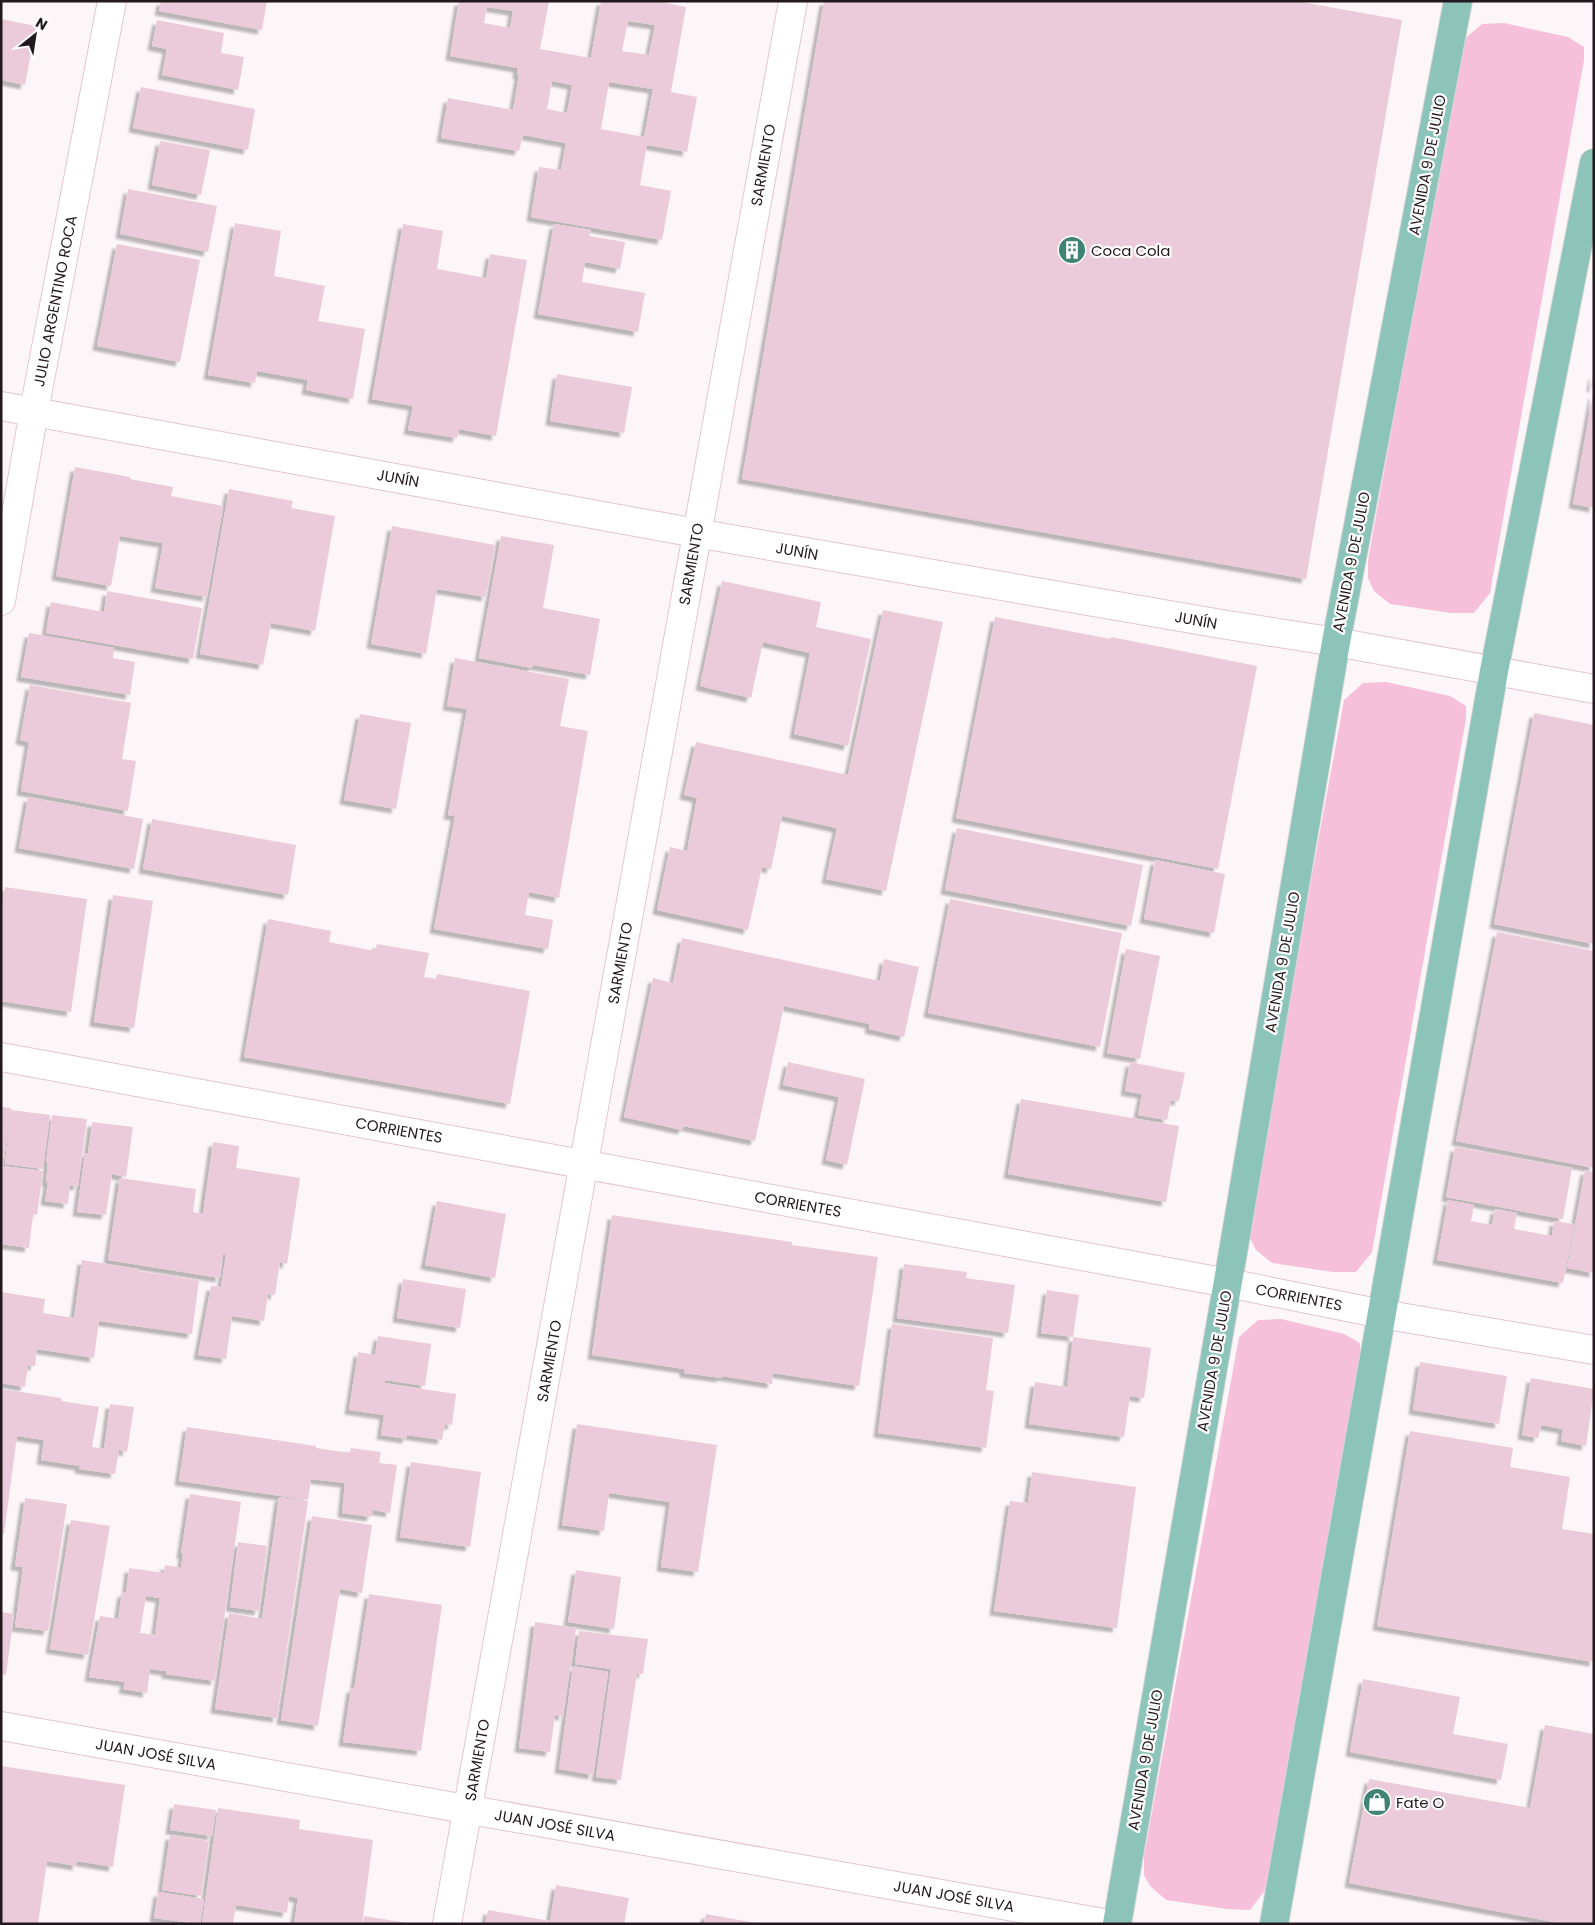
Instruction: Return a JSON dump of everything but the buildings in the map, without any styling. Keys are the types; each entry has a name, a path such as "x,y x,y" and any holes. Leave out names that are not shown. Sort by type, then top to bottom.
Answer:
{"main road":[{"name":"AVENIDA 9 DE JULIO","path":"1117,1924 1336,642 1458,1"},
{"path":"1274,1924 1494,671 1594,162"}],"street":[{"name":"JULIO ARGENTINO ROCA","path":"1,601 34,411 112,1"},
{"name":"SARMIENTO","path":"447,1924 793,1"},
{"name":"JUNÍN","path":"1,406 696,533 1221,624 1336,642 1594,689"},
{"name":"CORRIENTES","path":"1,1057 1228,1283 1382,1314 1594,1350"},
{"name":"JUAN JOSÉ SILVA","path":"1,1726 1109,1924"}],"shaded area":[{"path":"1504,23 1568,37 1584,47 1584,60 1490,593 1474,613 1451,613 1390,604 1374,591 1368,578 1368,560 1462,41 1482,24"},
{"path":"1386,682 1450,696 1466,706 1466,719 1372,1252 1356,1272 1333,1272 1272,1263 1256,1250 1250,1238 1249,1219 1344,700 1363,683"},
{"path":"1281,1319 1344,1334 1360,1343 1360,1356 1266,1889 1250,1910 1227,1909 1166,1900 1150,1886 1144,1875 1144,1856 1239,1337 1258,1320"}],"place":[{"name":"Coca Cola","path":"1072,250"},
{"name":"Fate O","path":"1377,1802"}]}
